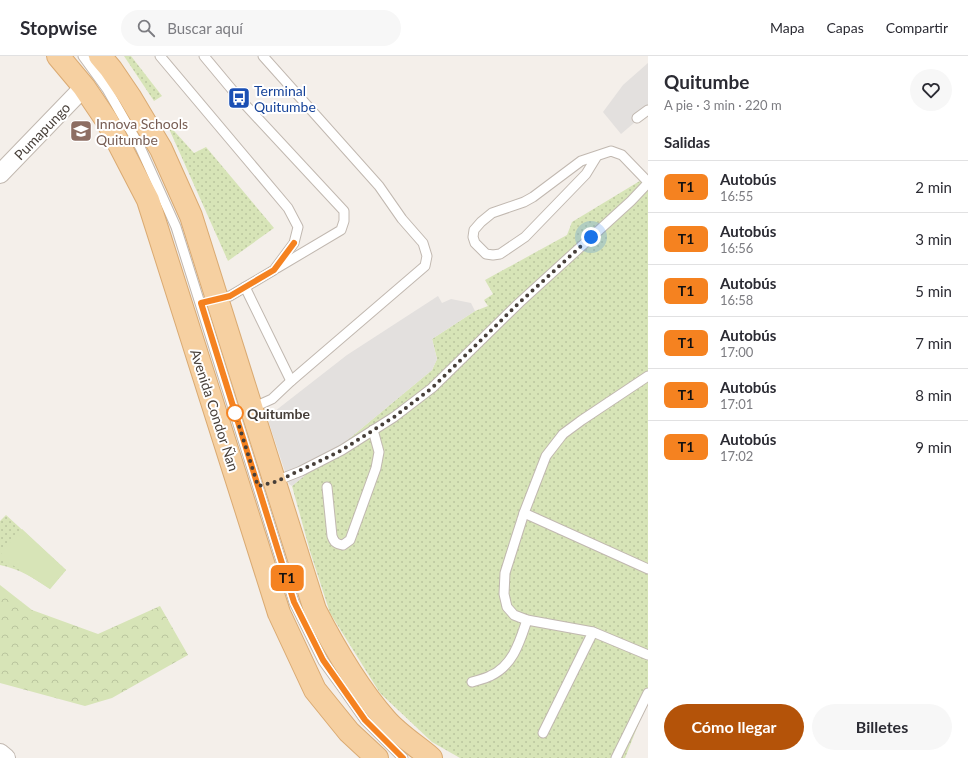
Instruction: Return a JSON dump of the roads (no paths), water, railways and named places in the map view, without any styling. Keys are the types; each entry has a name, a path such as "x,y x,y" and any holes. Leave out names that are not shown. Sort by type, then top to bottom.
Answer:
{"main road":[{"name":"Avenida Condor Ñan","path":"58,56 84,87 107,121 148,200 258,487 329,638 363,691 388,722 431,758"},
{"name":"Avenida Condor Ñan","path":"100,56 111,69 161,149 191,216 209,301 243,411 258,487 279,613 316,690 349,732 377,758"}],"street":[{"name":"Pumapungo","path":"0,174 84,87"},
{"path":"0,753 6,758"}],"lane":[{"path":"83,56 107,89 140,147 209,301 230,296 341,230 344,222 344,211 239,98 204,56"},
{"path":"160,56 288,208 298,227 294,243 274,270"},
{"path":"243,411 272,399 425,266 427,256 423,243 402,219 379,186 263,56"},
{"path":"637,118 648,110"},
{"path":"403,758 365,720 323,660 294,602 258,487 301,471 342,450 394,417 432,388 519,303 631,201 648,183 622,155 611,151 581,161 533,198 492,213 480,222 474,230 473,237 475,243 486,254 500,254 506,250 524,237 584,177 598,156"},
{"path":"245,287 291,381"},
{"path":"648,376 563,434 546,456 524,513 505,573 504,594 507,607 514,616 527,620 593,632 648,654"},
{"path":"327,487 332,536 337,544 343,545 350,540 376,468 379,452 373,430"},
{"path":"524,513 648,569"},
{"path":"472,682 491,676 508,664 521,639 527,620"},
{"path":"542,734 593,632"},
{"path":"616,758 648,693"}],"place":[{"name":"Terminal Quitumbe","path":"239,98"},
{"name":"Innova Schools Quitumbe","path":"81,131"},
{"name":"Quitumbe","path":"235,413"}]}
